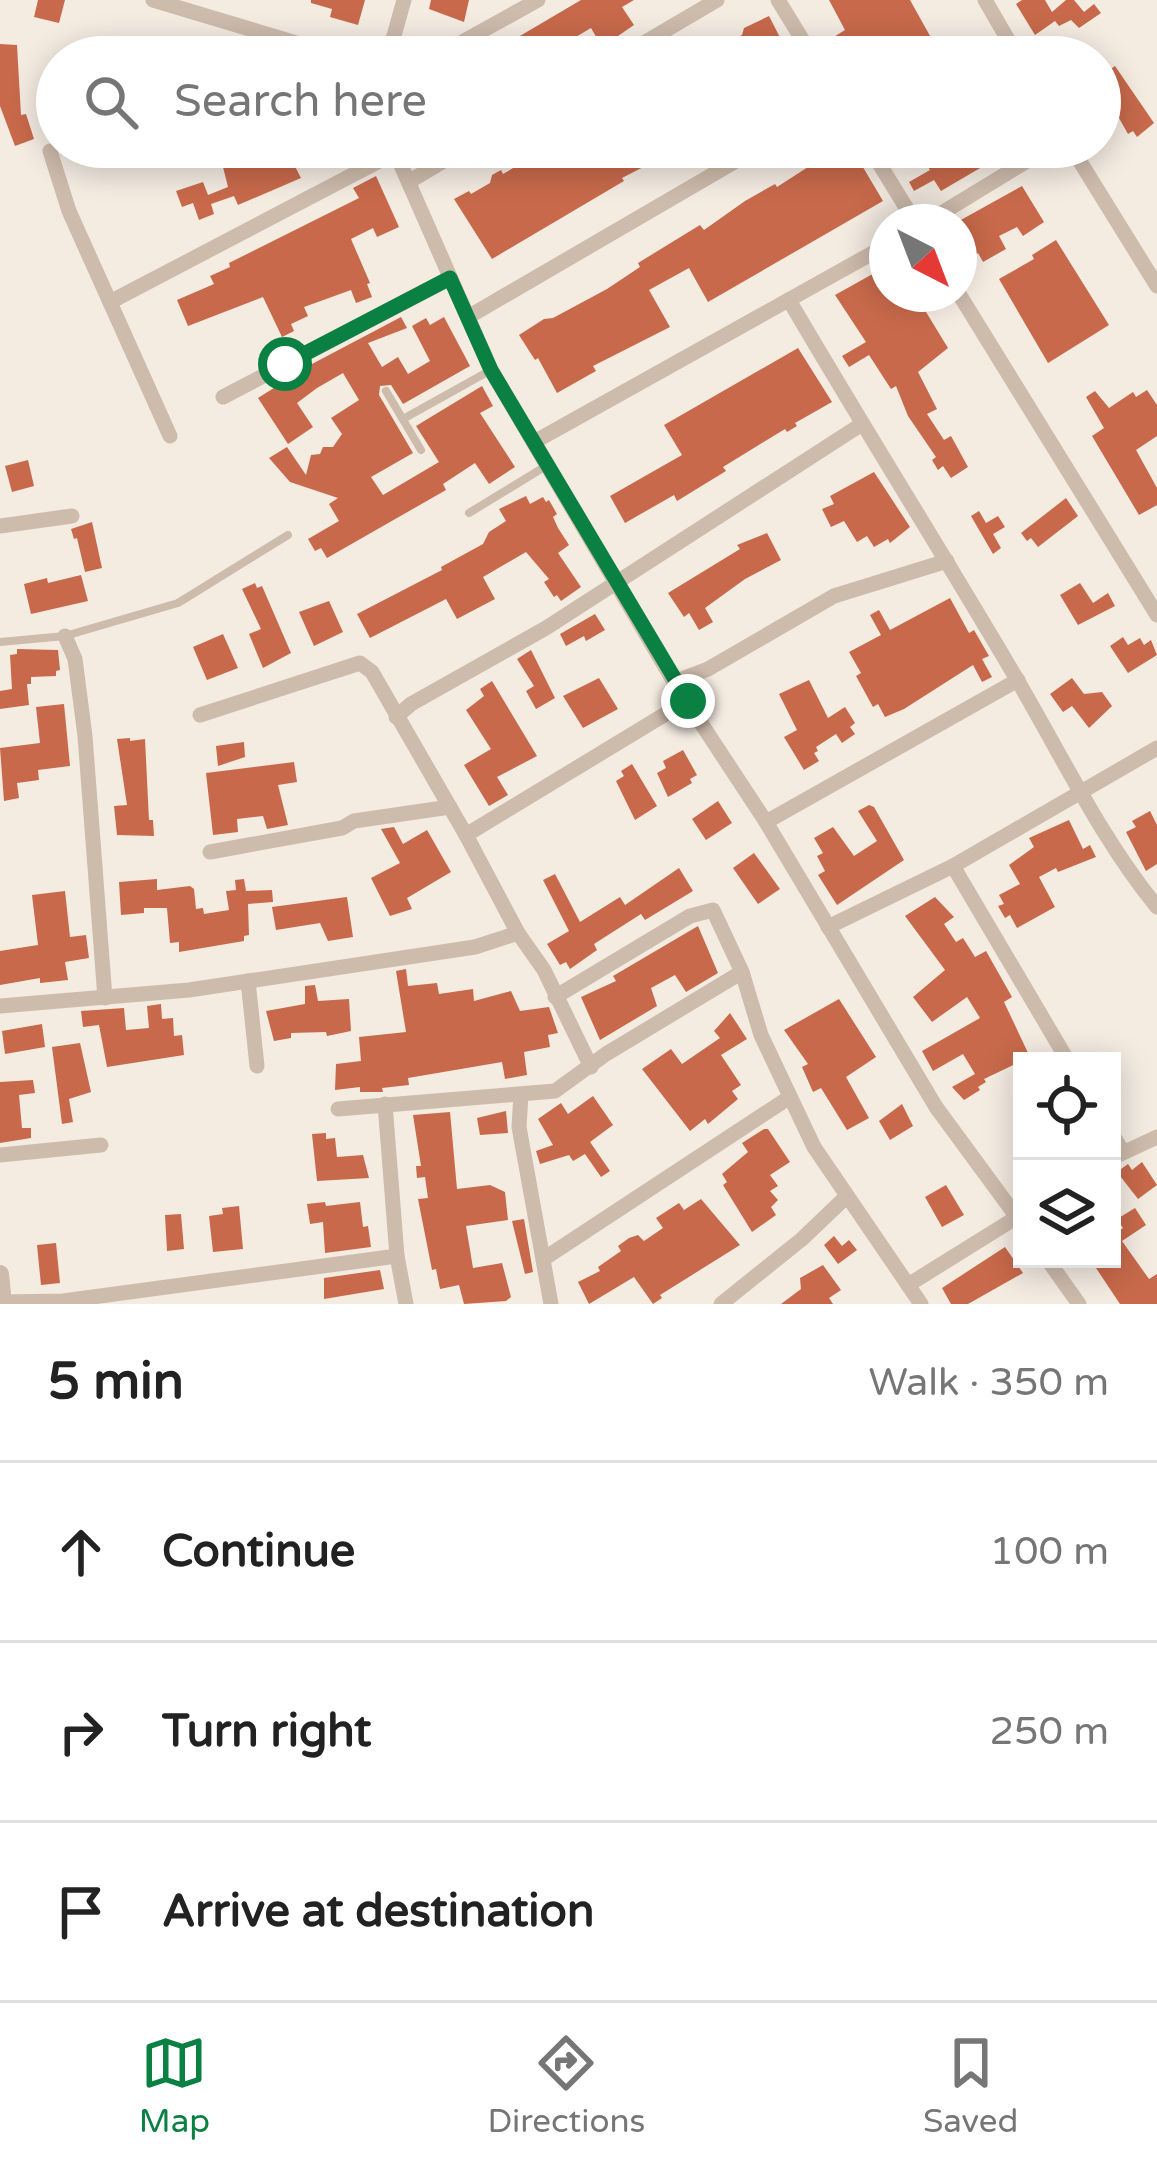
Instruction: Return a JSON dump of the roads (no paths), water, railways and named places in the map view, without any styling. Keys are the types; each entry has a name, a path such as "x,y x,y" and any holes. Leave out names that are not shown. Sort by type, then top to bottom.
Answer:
{"street":[{"path":"153,0 273,36"},
{"path":"394,36 404,0"},
{"path":"472,36 538,0"},
{"path":"656,36 717,0"},
{"path":"778,0 800,36"},
{"path":"985,0 1006,36"},
{"path":"55,168 69,212 170,436"},
{"path":"110,302 364,168"},
{"path":"403,168 491,370 614,581 766,822 936,1107 1013,1209"},
{"path":"410,181 432,168"},
{"path":"468,317 724,168"},
{"path":"881,168 904,204"},
{"path":"957,204 1016,168"},
{"path":"1084,168 1157,286"},
{"path":"534,442 869,255"},
{"path":"223,397 450,278"},
{"path":"789,300 1082,791 1157,907"},
{"path":"970,312 1157,615"},
{"path":"396,717 546,628 862,424"},
{"path":"0,526 72,516"},
{"path":"674,682 708,669 835,596 947,561"},
{"path":"65,636 75,659 85,736 105,998"},
{"path":"200,716 360,663 372,672 518,933 544,970 591,1067"},
{"path":"766,822 1018,680"},
{"path":"466,835 688,701"},
{"path":"828,927 953,866 1157,748"},
{"path":"210,852 343,828 354,821 450,807"},
{"path":"953,866 1063,1052"},
{"path":"555,997 703,910 713,910 742,972 761,1035 814,1147 921,1304"},
{"path":"0,1006 248,981 475,947 518,933"},
{"path":"338,1109 555,1091 742,972"},
{"path":"248,981 257,1066"},
{"path":"521,1095 519,1127 551,1304"},
{"path":"545,1258 790,1097"},
{"path":"385,1104 397,1256 406,1304"},
{"path":"1121,1153 1152,1140 1157,1160"},
{"path":"0,1155 101,1145"},
{"path":"721,1304 847,1196"},
{"path":"908,1285 1013,1222"},
{"path":"0,1274 3,1303 63,1301 397,1256"},
{"path":"1053,1268 1079,1304"}],"lane":[{"path":"403,419 491,370"},
{"path":"386,391 421,450"},
{"path":"470,513 547,465"},
{"path":"0,642 65,636 178,603 288,535"}]}
